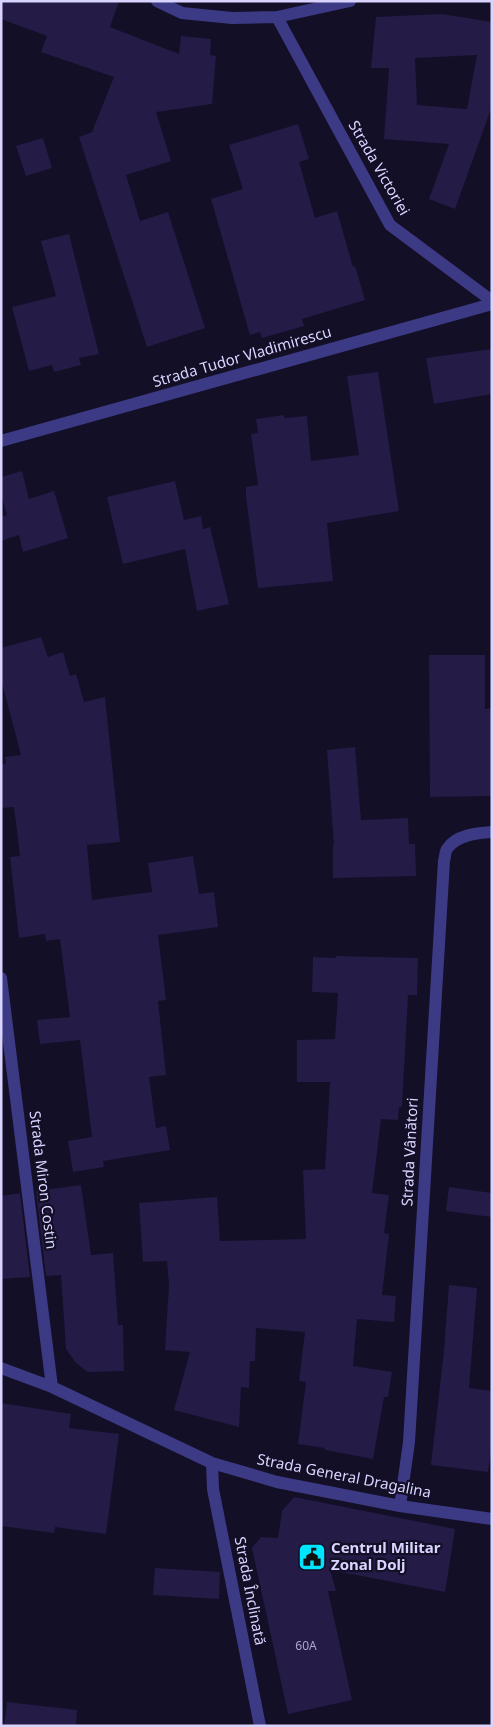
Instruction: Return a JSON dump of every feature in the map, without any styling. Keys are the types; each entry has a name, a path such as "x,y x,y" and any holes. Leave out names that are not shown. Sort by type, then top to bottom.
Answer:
{"street":[{"path":"157,1 182,13 232,18 277,17 350,1"},
{"name":"Strada Victoriei","path":"277,17 390,225 492,302"},
{"name":"Strada Tudor Vladimirescu","path":"1,442 492,302"},
{"name":"Strada Vânători","path":"400,1506 409,1442 444,861 447,849 457,841 474,834 492,832"},
{"name":"Strada Miron Costin","path":"1,978 52,1387"},
{"name":"Strada General Dragalina","path":"1,1368 52,1387 212,1463 277,1482 400,1506 492,1519"},
{"name":"Strada Înclinată","path":"212,1463 213,1489 260,1726"}],"building":[{"path":"1,1 119,1 110,27 179,54 181,36 211,39 210,55 216,56 212,104 156,112 171,161 126,175 140,221 168,212 205,328 147,347 79,137 92,132 114,77 41,52 47,36 1,19"},
{"path":"442,14 492,22 492,106 455,209 429,199 449,144 384,139 389,68 371,68 376,17","holes":["477,55 467,109 417,105 415,58"]},
{"path":"298,124 309,159 299,162 315,218 337,211 353,267 355,266 365,300 302,319 304,326 262,338 260,332 250,335 211,199 243,189 229,145"},
{"path":"43,138 52,168 26,176 16,146"},
{"path":"69,234 99,354 79,358 81,365 54,372 52,365 29,371 12,307 56,296 41,241"},
{"path":"492,349 492,394 434,404 426,358"},
{"path":"378,372 399,511 327,523 333,581 258,588 246,497 246,487 258,485 251,434 258,433 256,419 284,415 284,418 307,416 311,461 359,455 347,376"},
{"path":"22,471 29,499 54,491 68,538 23,552 19,535 1,541 1,517 7,515 1,494 1,477"},
{"path":"175,481 184,520 201,516 203,529 210,527 229,604 197,611 185,549 123,564 107,497"},
{"path":"41,637 48,657 63,652 70,676 76,674 84,702 105,697 120,842 87,845 92,900 152,892 148,863 193,856 199,894 214,892 218,927 158,935 166,1000 158,1001 166,1075 149,1077 156,1128 166,1126 170,1150 103,1161 104,1167 73,1172 68,1141 92,1137 80,1040 40,1044 37,1020 70,1017 60,939 46,941 45,934 19,938 10,857 20,856 14,807 1,808 1,764 6,764 5,757 21,755 1,679 1,648"},
{"path":"429,655 485,655 485,709 492,708 492,796 430,797"},
{"path":"355,747 361,820 408,818 409,844 415,844 416,876 333,878 334,845 327,750"},
{"path":"336,956 418,958 417,995 408,995 402,1107 399,1107 398,1120 381,1119 372,1193 389,1195 384,1233 389,1234 382,1295 396,1296 394,1322 357,1319 353,1366 392,1372 388,1397 384,1397 373,1459 298,1444 306,1382 299,1381 305,1332 256,1328 255,1361 250,1361 249,1388 241,1387 239,1427 174,1410 190,1352 165,1350 169,1285 167,1261 143,1262 139,1203 217,1197 220,1241 306,1239 303,1170 325,1169 330,1082 297,1082 297,1040 335,1039 338,993 312,992 313,957 336,958"},
{"path":"81,1185 91,1255 113,1253 118,1325 123,1325 124,1371 88,1372 76,1363 66,1349 61,1275 46,1276 36,1191"},
{"path":"449,1187 492,1193 492,1217 446,1211"},
{"path":"20,1193 30,1277 1,1279 1,1196"},
{"path":"449,1285 477,1288 469,1388 492,1391 492,1442 488,1472 431,1465"},
{"path":"1,1403 71,1414 69,1428 119,1434 106,1534 55,1527 54,1533 1,1526"},
{"path":"294,1497 455,1529 445,1592 330,1570 336,1591 328,1591 352,1700 288,1714 252,1548 261,1537 278,1538 282,1511"},
{"path":"155,1568 220,1572 219,1599 153,1595"},
{"path":"7,1702 77,1710 76,1726 4,1726"}],"place":[{"name":"Centrul Militar Zonal Dolj","path":"312,1557"}]}
